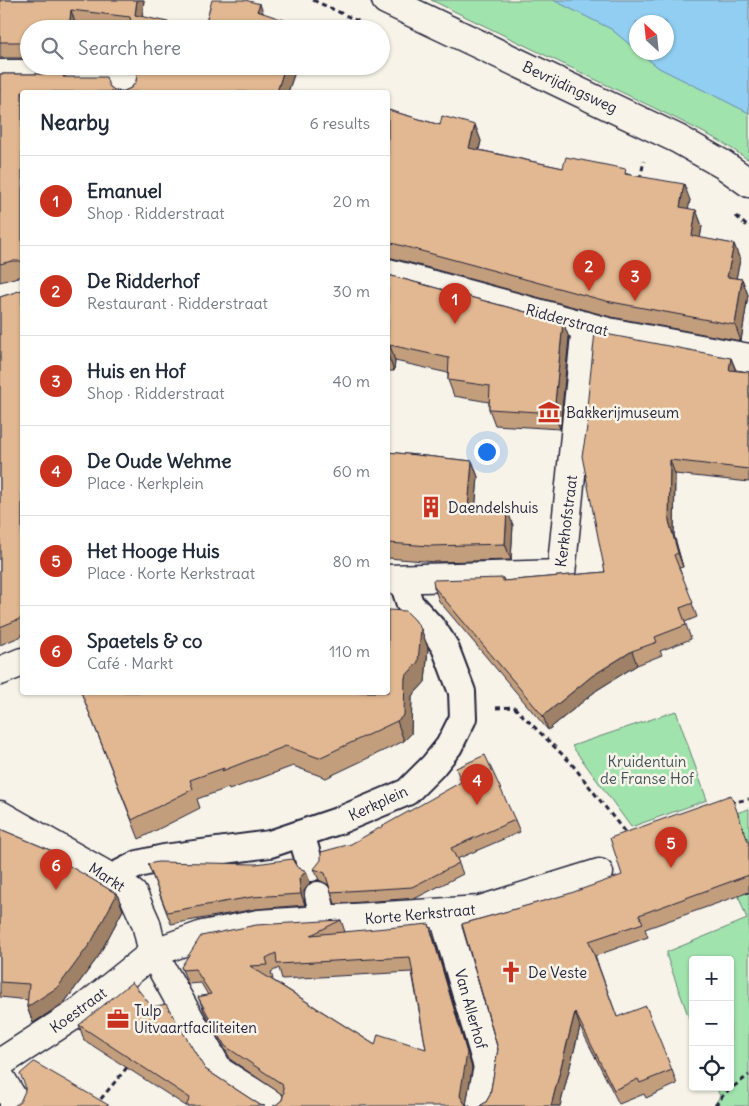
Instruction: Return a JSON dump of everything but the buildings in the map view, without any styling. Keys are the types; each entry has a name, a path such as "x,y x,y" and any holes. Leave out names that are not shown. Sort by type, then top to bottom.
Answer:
{"street":[{"name":"Bevrijdingsweg","path":"386,0 654,127 710,157 749,183"},
{"path":"0,74 126,83"},
{"name":"Ridderstraat","path":"390,274 555,316 586,326 749,358"},
{"name":"Kerkhofstraat","path":"395,579 562,574 586,326"},
{"name":"Kerkplein","path":"111,878 138,864 164,858 270,844 338,822 407,792 449,746 463,718 462,692 446,647 434,630 410,604 395,579"},
{"path":"0,671 20,663"},
{"name":"Markt","path":"0,815 111,878 133,894 146,923 153,953 219,1071 274,1106"},
{"path":"302,834 311,868"},
{"name":"Korte Kerkstraat","path":"153,953 203,935 250,926 480,910 599,872"},
{"path":"318,895 324,921"},
{"name":"Van Allerhof","path":"443,913 488,1067 480,1106"},
{"name":"Koestraat","path":"0,1063 82,1010 153,953"},
{"path":"0,1077 14,1102 14,1106"}],"path":[{"path":"313,0 354,20"},
{"path":"638,186 654,127"},
{"path":"463,711 514,707 571,763 629,838 604,850 599,872"},
{"path":"722,806 749,799"},
{"path":"745,888 749,897"},
{"path":"95,1106 135,1058"},
{"path":"715,1106 725,1093 749,1075"}],"green space":[{"path":"431,0 749,0 749,160 720,141"},
{"name":"Kruidentuin de Franse Hof","path":"676,711 707,800 631,827 572,746"},
{"path":"749,809 749,1106 714,1106 720,1096 718,1091 734,1091 734,956 689,956 689,1018 667,957 667,952 747,919 711,821"}],"water":[{"path":"553,0 749,0 749,113 659,68 649,60 674,60 674,15 629,15 629,44 611,29"}],"place":[{"name":"De Ridderhof","path":"589,291"},
{"name":"Huis en Hof","path":"635,301"},
{"name":"Emanuel","path":"455,324"},
{"name":"Bakkerijmuseum","path":"549,412"},
{"name":"Daendelshuis","path":"431,507"},
{"name":"De Oude Wehme","path":"477,805"},
{"name":"Het Hooge Huis","path":"671,868"},
{"name":"Spaetels & co","path":"56,890"},
{"name":"De Veste","path":"511,972"},
{"name":"Tulp Uitvaartfaciliteiten","path":"118,1019"}]}
